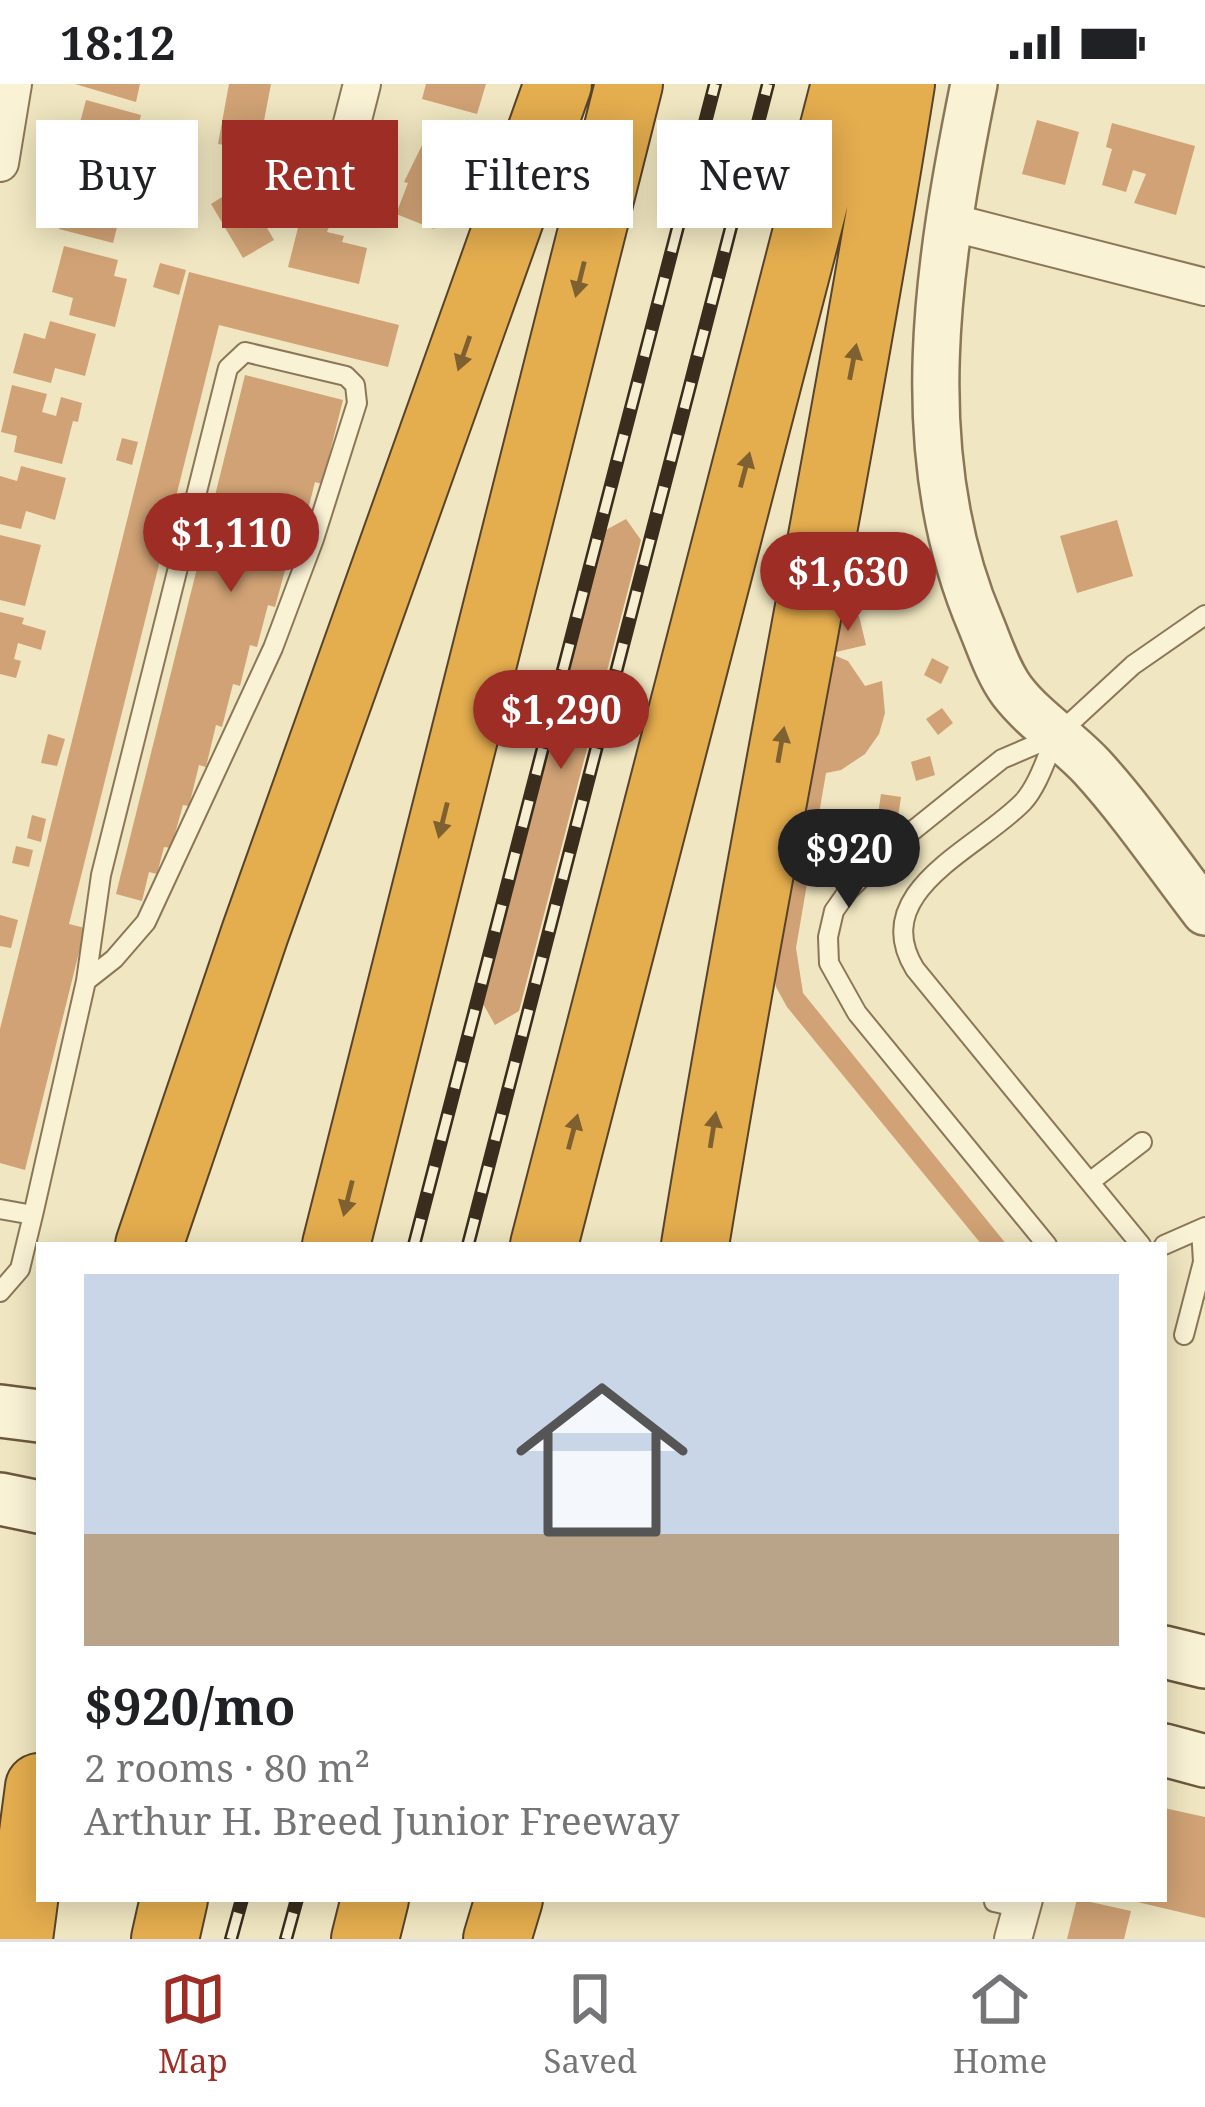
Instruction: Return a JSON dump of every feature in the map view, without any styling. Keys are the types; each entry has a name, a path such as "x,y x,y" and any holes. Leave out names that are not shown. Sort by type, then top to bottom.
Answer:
{"highway":[{"path":"150,1242 255,933 558,84"},
{"path":"337,1242 629,84"},
{"path":"545,1242 844,84"},
{"path":"695,1242 736,993 901,84"},
{"path":"19,1939 36,1809"},
{"path":"165,1939 173,1902"},
{"path":"365,1939 375,1902"},
{"path":"497,1939 508,1902"}],"main road":[{"path":"0,1411 36,1416"},
{"path":"0,1499 36,1506"},
{"path":"1167,1653 1205,1662"},
{"path":"1167,1751 1205,1761"}],"street":[{"path":"0,163 13,84"},
{"path":"353,120 362,84"},
{"path":"974,84 937,327 940,477 948,526 971,602 1012,690 1091,766 1205,912"},
{"path":"950,222 1205,287"}],"lane":[{"path":"0,1292 20,1270 86,981 100,875 228,368 245,352 346,376 356,385 357,403 273,648 146,922 114,959 86,981"},
{"path":"1045,1242 857,1013 829,963 827,937 834,911 848,891 890,849 1001,759 1056,736 1133,664 1205,614"},
{"path":"1056,736 1026,800 921,886 907,904 902,938 915,969 1139,1242"},
{"path":"1091,1180 1142,1142"},
{"path":"0,1209 33,1215"},
{"path":"1167,1244 1203,1228 1202,1262 1184,1335"}],"building":[{"path":"75,84 140,84 136,102"},
{"path":"229,84 271,84 264,120 222,120"},
{"path":"426,84 486,84 477,114 422,99"},
{"path":"86,100 141,115 140,120 81,120"},
{"path":"1037,120 1079,132 1065,185 1022,174"},
{"path":"1112,123 1195,146 1176,215 1134,203 1146,174 1133,170 1126,192 1102,185 1112,149 1106,147"},
{"path":"422,145 422,224 398,215 408,183 404,182"},
{"path":"222,197 222,223 211,204"},
{"path":"59,228 117,228 113,243"},
{"path":"225,228 267,228 274,240 243,258"},
{"path":"298,228 329,228 327,232 344,236 342,242 367,248 359,284 288,267"},
{"path":"64,246 118,260 114,276 127,279 115,327 69,315 73,298 52,292"},
{"path":"160,263 186,270 179,295 153,287"},
{"path":"189,272 399,325 388,367 219,325 69,924 85,928 25,1170 0,1163 0,1029"},
{"path":"50,321 96,334 85,376 55,368 51,383 13,373 24,333 45,339"},
{"path":"245,375 343,400 322,484 315,482 294,565 287,563 275,607 268,605 257,647 250,645 240,686 233,684 222,727 216,725 206,767 199,765 189,806 183,805 171,848 164,847 157,874 149,872 142,901 116,894"},
{"path":"12,385 47,394 42,412 56,416 61,397 82,403 62,464 14,452 17,436 1,432"},
{"path":"122,438 138,442 132,465 116,460"},
{"path":"21,466 66,478 55,520 26,511 21,529 0,524 0,476 17,481"},
{"path":"626,519 641,540 519,1011 495,1025 482,1002 604,531"},
{"path":"1117,520 1133,576 1077,593 1060,536"},
{"path":"0,535 41,545 25,606 0,600"},
{"path":"903,539 917,587 869,601 855,552"},
{"path":"0,612 24,618 22,624 46,631 41,650 18,643 14,659 21,661 16,678 0,674"},
{"path":"859,616 866,645 836,652 829,624"},
{"path":"824,651 848,661 865,686 882,681 885,713 879,734 865,754 841,770 826,773 796,948 803,993 1005,1242 980,1242 787,1007 773,971"},
{"path":"932,658 949,667 941,684 924,675"},
{"path":"942,708 953,723 938,735 926,719"},
{"path":"48,734 65,739 57,766 41,763"},
{"path":"930,756 935,775 916,781 911,762"},
{"path":"881,794 901,797 898,817 878,814"},
{"path":"32,815 46,819 41,842 27,838"},
{"path":"16,846 33,850 29,867 12,863"},
{"path":"0,915 18,920 11,948 0,946"},
{"path":"1167,1809 1205,1817 1205,1918 1137,1902 1167,1902"},
{"path":"1076,1902 1131,1911 1124,1939 1067,1939"}],"railway":[{"path":"415,1242 715,84"},
{"path":"469,1242 768,84"},
{"path":"231,1939 241,1902"},
{"path":"286,1939 296,1902"}]}
